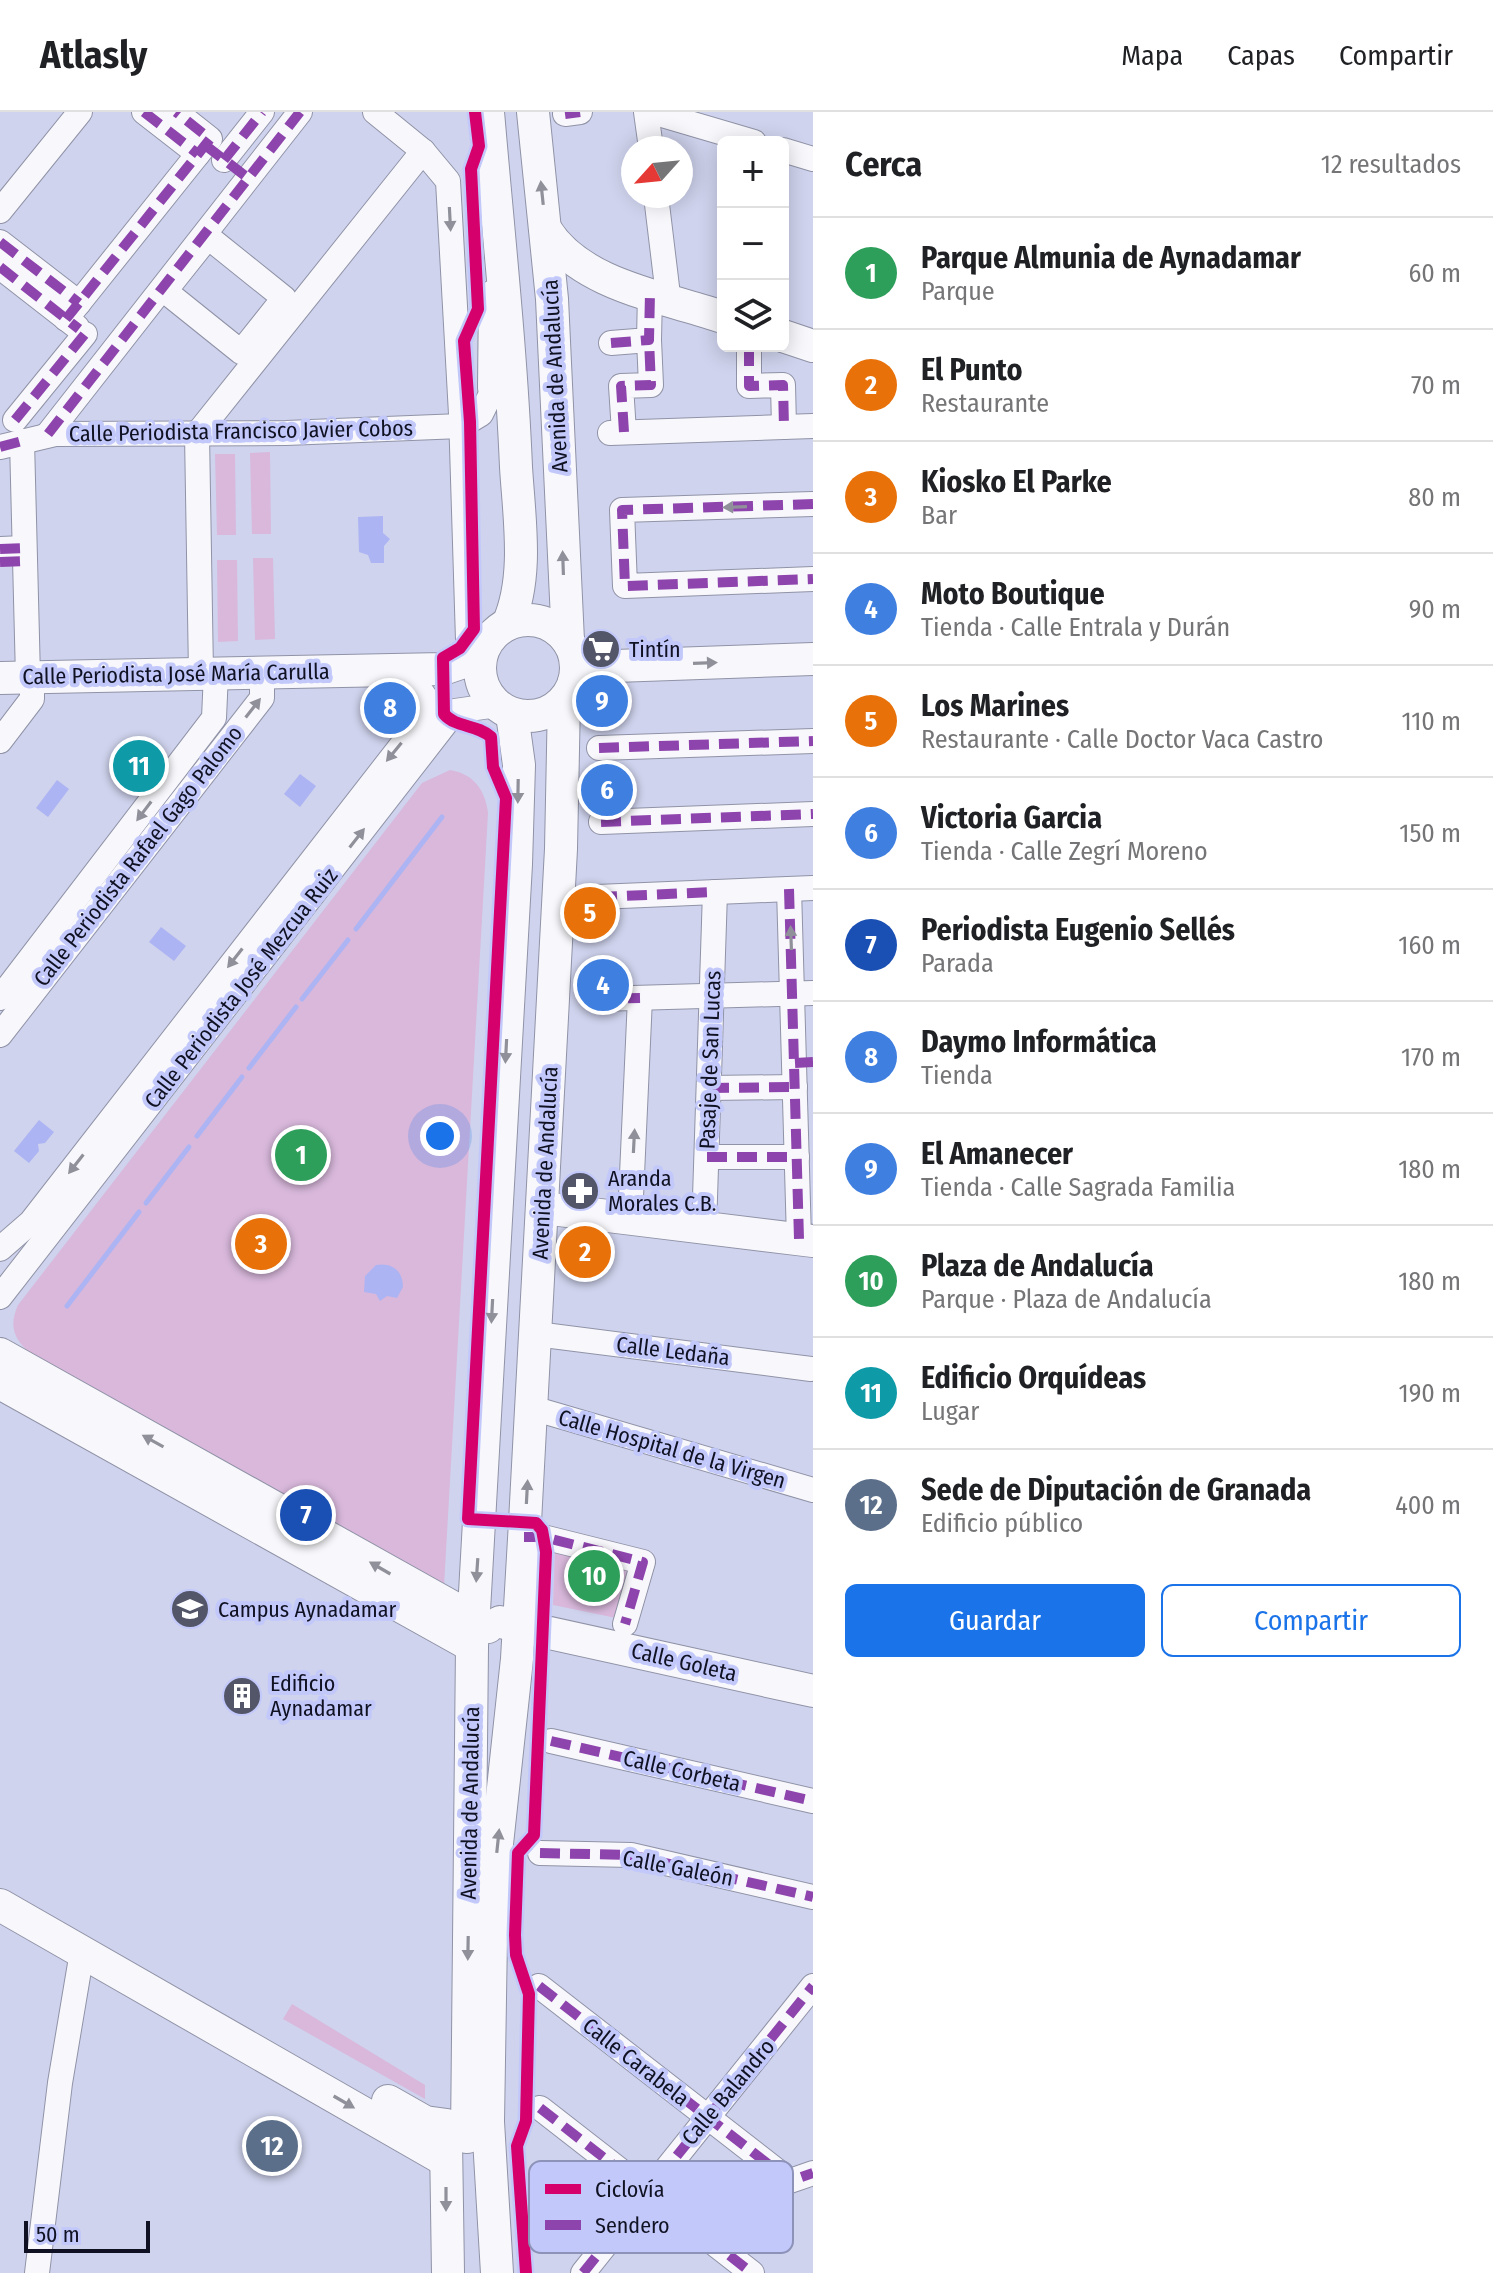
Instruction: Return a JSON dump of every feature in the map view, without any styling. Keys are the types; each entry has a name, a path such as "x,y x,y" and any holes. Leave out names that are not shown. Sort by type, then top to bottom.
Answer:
{"main road":[{"name":"Avenida de Andalucía","path":"488,112 511,353 520,571 518,595 508,624"},
{"name":"Avenida de Andalucía","path":"559,113 546,230 568,641"},
{"path":"546,230 571,261 604,280 717,315"},
{"path":"511,353 518,334 533,313 552,299 580,286 604,280"},
{"path":"789,338 813,346"},
{"path":"498,703 479,670 482,654 495,632 508,624 538,621 558,630 568,641 576,660 569,691"},
{"name":"Calle Periodista José María Carulla","path":"20,677 447,668 482,654"},
{"path":"447,668 498,703 537,716 590,673 615,666 813,659"},
{"name":"Avenida de Andalucía","path":"475,2273 466,2118 517,1659 569,691"},
{"name":"Avenida de Andalucía","path":"497,2273 479,1982 472,1632 519,765 498,703"},
{"path":"543,1208 806,1240"},
{"path":"2,1357 472,1632 518,1626"},
{"name":"Calle Goleta","path":"518,1626 813,1691"},
{"name":"Avenida de Andalucía","path":"472,1632 495,1632 501,1641 499,1707 508,1751"},
{"path":"517,1659 526,1645 544,1635 556,1634"},
{"path":"0,1881 87,1943 445,2160"},
{"path":"0,1905 87,1943 425,2122 447,2125"},
{"name":"Avenida de Andalucía","path":"448,2273 445,2160 453,2033 479,1982"},
{"name":"Avenida de Andalucía","path":"479,1982 503,2041 518,2273"}],"street":[{"path":"0,211 80,112"},
{"path":"144,112 209,150 248,178"},
{"path":"176,112 209,150"},
{"path":"0,741 32,699 20,677 9,433 77,321 209,150 262,112"},
{"path":"48,434 300,112"},
{"path":"375,112 423,151 448,181 468,640 482,654"},
{"path":"650,136 649,112 733,136"},
{"path":"197,434 423,151"},
{"path":"789,152 813,159"},
{"path":"657,208 667,287 657,295 649,340 651,385 621,386 617,432 813,426"},
{"path":"488,401 492,242 498,227"},
{"path":"208,237 284,298 241,352 165,291 208,237"},
{"path":"0,242 77,321"},
{"path":"0,267 77,321"},
{"path":"611,343 649,340"},
{"path":"749,352 749,386 783,385 784,427"},
{"path":"461,426 481,414 511,353"},
{"name":"Calle Periodista Francisco Javier Cobos","path":"9,433 197,434 461,426"},
{"name":"Calle Periodista Rafael Gago Palomo","path":"0,998 214,718 208,673 197,434"},
{"path":"813,504 622,510 625,586 813,579"},
{"path":"0,562 16,553"},
{"name":"Calle Periodista José Mezcua Ruiz","path":"0,1249 31,1222 425,715 426,698 416,684 380,680 368,671"},
{"name":"Calle Periodista Rafael Gago Palomo","path":"0,1035 262,698 262,672"},
{"name":"Calle Periodista José Mezcua Ruiz","path":"0,1297 455,711 498,703"},
{"path":"599,748 813,741"},
{"path":"601,822 813,814"},
{"path":"597,897 801,888 803,993 797,1157 806,1240"},
{"name":"Pasaje de San Lucas","path":"704,1228 715,892"},
{"path":"598,999 803,993"},
{"path":"630,1219 640,998"},
{"path":"709,1088 801,1071"},
{"path":"707,1157 797,1157"},
{"name":"Calle Ledaña","path":"536,1334 811,1369"},
{"name":"Calle Hospital de la Virgen","path":"532,1408 813,1490"},
{"path":"524,1537 543,1537 643,1562 625,1624"},
{"name":"Calle Corbeta","path":"551,1741 813,1801"},
{"name":"Calle Galeón","path":"540,1853 631,1855 813,1897"},
{"path":"37,2273 72,2000 87,1943"},
{"name":"Calle Carabela","path":"539,1986 764,2161"},
{"name":"Calle Balandro","path":"671,2161 813,1986"},
{"path":"540,2108 607,2161"},
{"name":"Calle Carabela","path":"793,2180 813,2173"},
{"name":"Calle Balandro","path":"583,2273 599,2253"},
{"path":"726,2253 752,2273"}],"shaded area":[{"path":"270,452 271,534 252,534 250,453"},
{"path":"215,454 235,454 236,535 217,535"},
{"path":"253,558 273,558 275,639 255,640"},
{"path":"217,560 237,560 238,641 218,642"},
{"path":"450,770 466,775 477,784 488,813 444,1586 30,1353 16,1337 13,1325 18,1305 422,783"},
{"path":"555,1547 637,1567 621,1619 553,1605"},
{"path":"292,2004 425,2085 425,2099 283,2019"}],"water":[{"path":"383,516 383,533 390,539 384,546 384,563 371,563 368,555 359,552 358,517"},
{"path":"300,774 316,786 300,807 284,794"},
{"path":"57,780 69,789 48,817 36,808"},
{"path":"161,927 186,946 174,961 149,942"},
{"path":"39,1120 54,1132 45,1143 38,1144 39,1151 29,1163 14,1151"},
{"path":"376,1265 392,1266 399,1272 403,1287 397,1298 387,1296 380,1301 376,1294 364,1292 365,1276"}],"waterway":[{"path":"356,929 442,817"},
{"path":"302,999 348,940"},
{"path":"249,1068 296,1007"},
{"path":"197,1136 242,1077"},
{"path":"146,1203 189,1147"},
{"path":"67,1306 139,1212"}],"marked path":[{"path":"144,112 198,154"},
{"path":"66,319 210,139 176,112"},
{"path":"224,160 262,112"},
{"path":"48,434 300,112"},
{"path":"565,114 580,112"},
{"path":"205,145 248,178"},
{"path":"0,242 79,303"},
{"path":"0,267 79,329"},
{"path":"611,343 649,340 650,293"},
{"path":"15,420 85,334"},
{"path":"624,432 621,386 651,385 649,340"},
{"path":"749,352 749,386 783,385 784,427"},
{"path":"0,447 22,441"},
{"path":"813,504 622,510 625,586 813,579"},
{"path":"0,549 24,548"},
{"path":"0,562 25,561"},
{"path":"599,748 813,741"},
{"path":"601,822 813,814"},
{"path":"789,889 799,1239"},
{"path":"597,897 715,892"},
{"path":"598,999 640,998"},
{"path":"795,1063 813,1062"},
{"path":"709,1088 795,1087"},
{"path":"707,1157 797,1157"},
{"path":"524,1537 543,1537 643,1562 625,1624"},
{"path":"551,1741 813,1801"},
{"path":"540,1853 631,1855 813,1897"},
{"path":"539,1986 764,2161"},
{"path":"673,2161 813,1986"},
{"path":"540,2108 608,2161"},
{"path":"793,2180 813,2173"},
{"path":"583,2273 599,2253"},
{"path":"726,2253 752,2273"}],"cycle path":[{"path":"475,112 479,146 471,169 478,309 464,341 470,422 474,629 460,648 443,658 444,714 454,722 491,737 493,767 506,798 468,1519 536,1523 542,1530 546,1552 534,1835 518,1853 515,1935 516,1955 529,1994 526,2121 517,2146 526,2273"}],"place":[{"name":"Tintín","path":"601,649"},
{"name":"El Amanecer","path":"602,701"},
{"name":"Daymo Informática","path":"390,708"},
{"name":"Edificio Orquídeas","path":"139,766"},
{"name":"Victoria Garcia","path":"607,790"},
{"name":"Los Marines","path":"590,913"},
{"name":"Moto Boutique","path":"603,985"},
{"name":"Parque Almunia de Aynadamar","path":"301,1155"},
{"name":"Aranda Morales C.B.","path":"580,1191"},
{"name":"Kiosko El Parke","path":"261,1244"},
{"name":"El Punto","path":"585,1252"},
{"name":"Periodista Eugenio Sellés","path":"306,1515"},
{"name":"Plaza de Andalucía","path":"594,1576"},
{"name":"Campus Aynadamar","path":"190,1609"},
{"name":"Edificio Aynadamar","path":"242,1696"},
{"name":"Sede de Diputación de Granada","path":"272,2146"}]}
